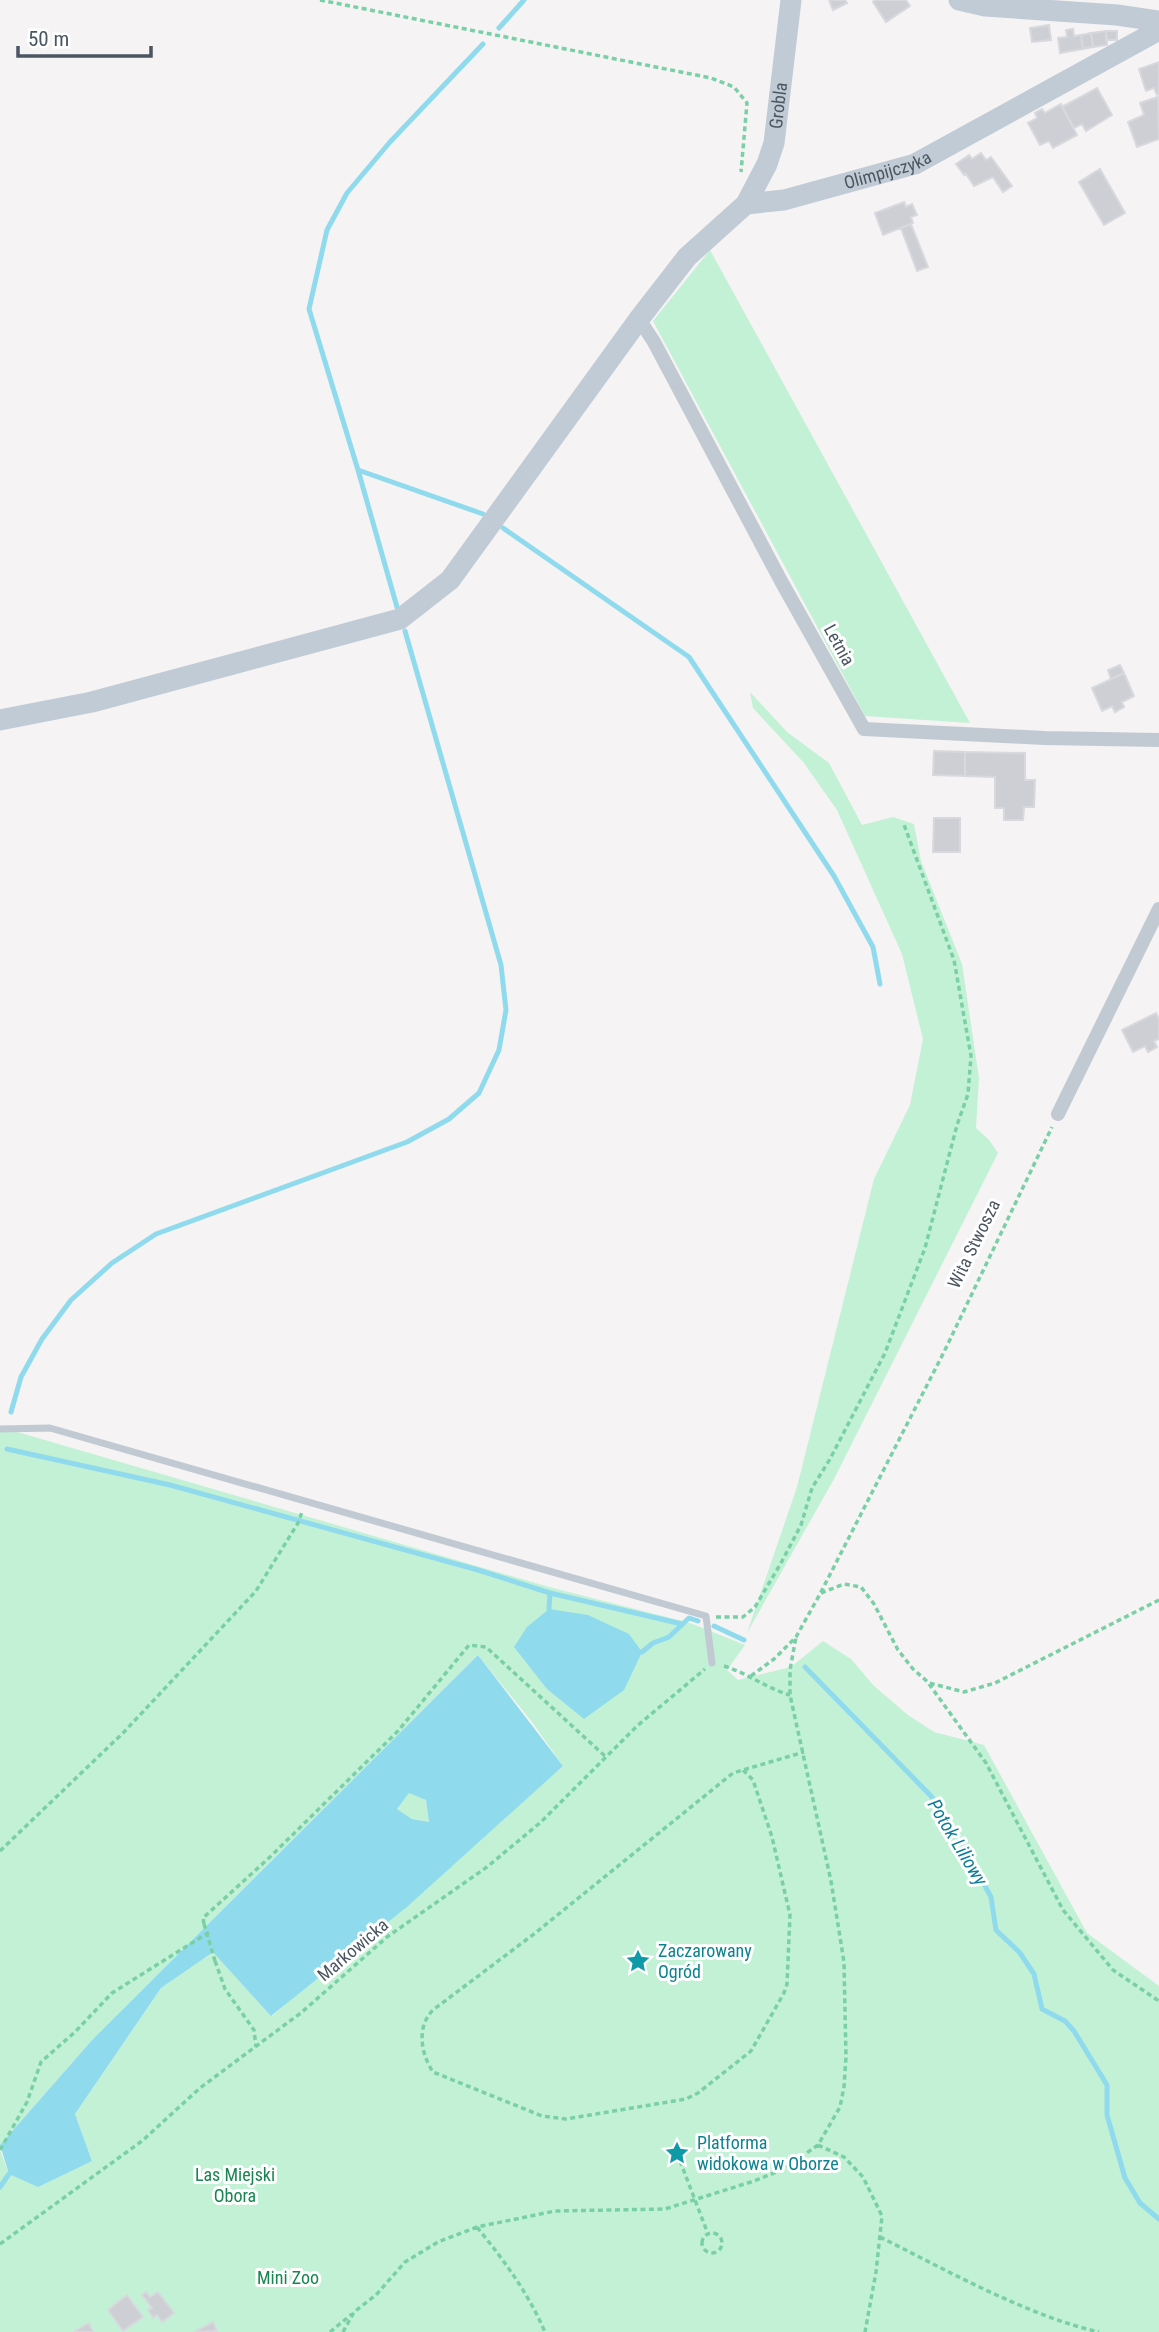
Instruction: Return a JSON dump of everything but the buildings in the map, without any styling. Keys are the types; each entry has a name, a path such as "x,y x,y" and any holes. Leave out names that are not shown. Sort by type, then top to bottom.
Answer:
{"street":[{"name":"Grobla","path":"746,204 774,143 791,0"},
{"path":"958,0 985,6 1117,15 1159,21"},
{"name":"Olimpijczyka","path":"746,204 784,200 915,164 1159,30"},
{"path":"0,720 92,702 400,619 450,580 687,257 746,204"},
{"name":"Letnia","path":"639,319 864,729 1044,738 1159,740"},
{"path":"1058,1114 1159,909"}],"lane":[{"path":"0,1429 50,1428 706,1616 712,1663"}],"path":[{"path":"320,0 711,78 734,87 747,103 740,178"},
{"path":"706,1616 743,1617 755,1607 801,1525 812,1488 885,1353 925,1248 957,1125 968,1094 971,1056 954,960 903,822"},
{"name":"Wita Stwosza","path":"796,1637 944,1352 1058,1114"},
{"path":"0,1851 124,1732 256,1591 302,1512"},
{"path":"820,1594 844,1584 861,1587 874,1604 898,1650 929,1684 986,1763 1063,1910 1113,1970 1159,2001"},
{"path":"929,1684 964,1692 995,1683 1159,1601"},
{"path":"751,1676 774,1659 796,1637"},
{"path":"330,2332 376,2295 405,2262 438,2242 477,2227 555,2211 665,2209 696,2201 784,2169 818,2145 840,2107 844,2087 844,1962 831,1881 790,1695 790,1670 796,1637"},
{"path":"256,2047 254,2030 225,1989 203,1918 270,1857 398,1731 469,1644 486,1647 606,1757"},
{"path":"712,1663 751,1676 770,1689 790,1695"},
{"name":"Markowicka","path":"0,2244 142,2141 200,2088 302,2012 387,1937 505,1853 541,1822 638,1726 712,1663"},
{"path":"743,1770 753,1780 772,1837 790,1915 787,1984 751,2051 698,2093 686,2099 566,2119 542,2116 433,2072 422,2046 424,2021 433,2010 534,1934 733,1773 743,1770 804,1752"},
{"path":"0,2150 27,2102 41,2062 76,2031 112,1993 211,1931"},
{"path":"818,2145 844,2157 863,2177 882,2216 876,2272 864,2332"},
{"path":"677,2153 708,2234"},
{"path":"477,2227 508,2265 532,2301 545,2332"},
{"path":"708,2234 715,2234 721,2240 721,2246 715,2252 708,2252 703,2248 703,2238 708,2234"},
{"path":"880,2237 1024,2306 1083,2329 1099,2332"},
{"path":"343,2332 354,2312"}],"green space":[{"path":"710,250 970,723 865,716 653,321"},
{"path":"750,692 787,732 829,763 862,825 893,817 914,824 921,861 962,964 979,1078 976,1128 998,1153 834,1479 747,1633 797,1487 874,1179 910,1105 923,1039 902,954 837,810 804,763 753,708"},
{"path":"0,1427 549,1587 690,1623 745,1645 727,1670 738,1680 791,1667 823,1641 851,1659 874,1686 908,1715 934,1732 984,1745 1087,1933 1159,1986 1159,2332 0,2332 0,2150 9,2174 92,2161 75,2114 161,1988 213,1951 272,2016 563,1766 532,1722 478,1655 93,2039 0,2145"},
{"path":"409,1792 426,1800 429,1822 412,1819 397,1809"}],"water":[{"path":"549,1609 588,1615 629,1634 642,1652 624,1690 584,1719 547,1689 514,1647 527,1627"},
{"path":"478,1655 563,1766 408,1906 271,2016 213,1952 161,1988 75,2114 92,2161 38,2187 9,2174 0,2145 93,2039","holes":["409,1793 426,1800 429,1822 412,1819 397,1809"]}],"waterway":[{"path":"499,28 524,0"},
{"path":"397,607 309,309 327,230 347,193 390,142 483,44"},
{"path":"358,470 483,514"},
{"path":"503,528 689,657 834,876 873,947 880,984"},
{"path":"11,1412 21,1377 42,1339 71,1300 112,1263 156,1234 407,1142 449,1119 479,1093 499,1050 506,1010 501,965 405,631"},
{"path":"7,1449 170,1485 478,1570 550,1593 549,1609"},
{"path":"550,1593 682,1624"},
{"path":"642,1652 653,1643 669,1637 689,1618 698,1621"},
{"path":"714,1626 744,1640"},
{"name":"Potok Liliowy","path":"805,1667 931,1796 954,1830 991,1897 996,1930 1020,1953 1034,1974 1042,2009 1065,2021 1074,2031 1107,2085 1107,2115 1125,2178 1140,2203 1159,2219"},
{"path":"0,2187 9,2174"}],"place":[{"name":"Zaczarowany Ogród","path":"638,1961"},
{"name":"Platforma widokowa w Oborze","path":"677,2153"}],"park label":[{"name":"Las Miejski Obora","path":"235,2185"},
{"name":"Mini Zoo","path":"288,2278"}]}
